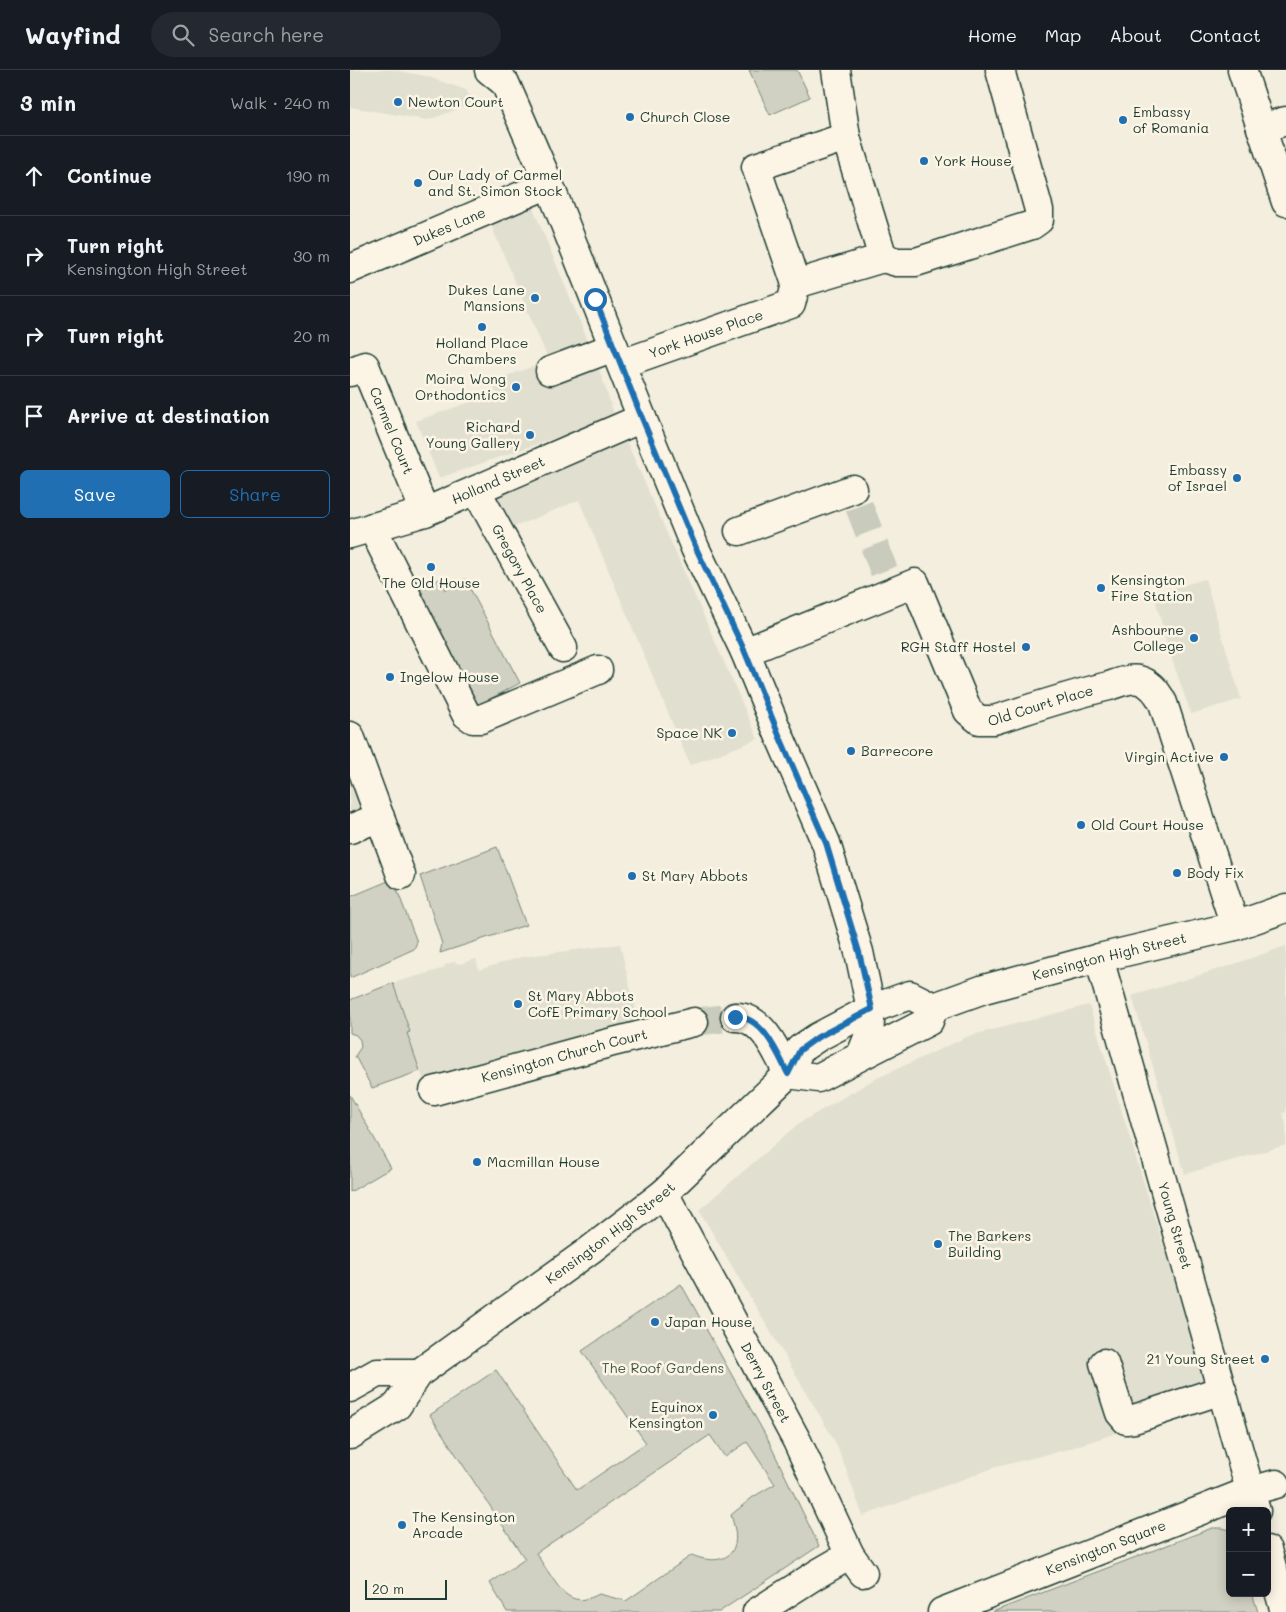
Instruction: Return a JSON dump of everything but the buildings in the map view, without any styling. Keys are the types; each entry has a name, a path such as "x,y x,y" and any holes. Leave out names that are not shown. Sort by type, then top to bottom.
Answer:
{"street":[{"path":"836,70 846,137 883,258 897,262 916,262 1032,225 1039,220 1039,210 1000,70"},
{"path":"1242,70 1273,124 1286,202"},
{"path":"498,74 548,184 696,548 745,652 826,843 859,952 872,1009 869,1035 861,1055"},
{"path":"794,294 756,167 846,137"},
{"name":"Dukes Lane","path":"350,269 548,184"},
{"name":"York House Place","path":"550,371 618,356 794,294 883,258"},
{"name":"Carmel Court","path":"350,372 365,366 425,512"},
{"name":"Holland Street","path":"361,531 425,512 642,418"},
{"path":"739,531 852,488"},
{"name":"Gregory Place","path":"476,490 563,648"},
{"path":"361,531 466,714 473,719 481,718 598,670"},
{"name":"Old Court Place","path":"745,652 826,619 888,582 915,583 968,711 979,720 994,720 1091,690 1128,669 1138,680 1148,684 1157,692 1163,704 1235,926"},
{"path":"350,736 401,875"},
{"path":"350,828 380,817"},
{"name":"Kensington High Street","path":"788,1074 818,1078 861,1055 884,1046 926,1016 984,989 1099,958 1235,926 1286,908"},
{"name":"Young Street","path":"1099,958 1253,1501"},
{"path":"872,1009 892,1022 926,1016"},
{"name":"Kensington High Street","path":"350,1435 397,1406 419,1373 590,1250 664,1193 788,1074 800,1050 818,1037 872,1009"},
{"path":"735,1017 743,1016 757,1025 772,1044 788,1074"},
{"name":"Kensington Church Court","path":"434,1091 609,1043 694,1022"},
{"name":"Derry Street","path":"664,1193 797,1441 857,1564 817,1574 757,1612"},
{"path":"1104,1364 1120,1413 1126,1420 1222,1390"},
{"path":"350,1388 377,1373 419,1373"},
{"name":"Kensington Square","path":"942,1612 1253,1501 1276,1484"},
{"path":"1268,1552 1285,1612"}],"shaded area":[{"name":"Newton Court","path":"350,70 393,70 425,76 466,90 474,103 428,120 350,107"},
{"path":"530,201 597,363 615,417 439,478 416,421 496,393 492,381 549,361 488,218"},
{"path":"625,438 758,739 690,765 579,500 502,532 485,497"},
{"name":"Ashbourne College","path":"1205,579 1241,699 1191,714 1168,648 1154,594"},
{"path":"350,750 371,810 350,817"},
{"name":"St Mary Abbots CofE Primary School","path":"620,944 639,1020 424,1081 406,1033 410,1032 393,983 442,969 447,964 454,962 460,964 476,959 479,970 522,957"},
{"path":"1286,946 1286,1112 1283,1113 1286,1126 1286,1145 1185,1174 1132,996"},
{"name":"The Barkers Building","path":"1089,1005 1211,1401 1068,1449 996,1467 863,1516 837,1445 699,1210 798,1124 873,1080 969,1036"}],"green space":[{"path":"749,70 797,70 810,97 770,115"},
{"path":"440,579 446,590 465,579 520,683 477,706 416,592"},
{"path":"497,847 526,925 440,953 442,944 420,876"},
{"path":"393,879 417,942 414,949 350,978 350,897"},
{"path":"393,983 410,1032 407,1033 420,1071 372,1088 355,1056 361,1047 360,1040 356,1035 350,1033 350,1000"},
{"path":"350,1095 391,1168 350,1192"},
{"name":"The Roof Gardens","path":"681,1284 767,1438 819,1546 719,1612 507,1612 490,1583 525,1559 430,1415 496,1370 577,1490 646,1443 582,1351","holes":["710,1435 725,1457 747,1442 775,1484 753,1497 731,1515 736,1539 731,1552 722,1559 709,1560 692,1555 626,1601 599,1594 583,1599 571,1597 556,1583 536,1553"]},
{"path":"1212,1528 1222,1528 1226,1529 1226,1597 1253,1597 1258,1612 992,1612"}],"tunnel":[{"path":"859,506 884,571"},
{"path":"694,1022 735,1017"}],"place":[{"name":"Newton Court","path":"398,102"},
{"name":"Church Close","path":"630,117"},
{"name":"Embassy of Romania","path":"1123,120"},
{"name":"York House","path":"924,161"},
{"name":"Our Lady of Carmel and St. Simon Stock","path":"418,183"},
{"name":"Dukes Lane Mansions","path":"535,298"},
{"name":"Holland Place Chambers","path":"482,327"},
{"name":"Moira Wong Orthodontics","path":"516,387"},
{"name":"Richard Young Gallery","path":"530,435"},
{"name":"Embassy of Israel","path":"1237,478"},
{"name":"The Old House","path":"431,567"},
{"name":"Kensington Fire Station","path":"1101,588"},
{"name":"Ashbourne College","path":"1194,638"},
{"name":"RGH Staff Hostel","path":"1026,647"},
{"name":"Ingelow House","path":"390,677"},
{"name":"Space NK","path":"732,733"},
{"name":"Barrecore","path":"851,751"},
{"name":"Virgin Active","path":"1224,757"},
{"name":"Old Court House","path":"1081,825"},
{"name":"Body Fix","path":"1177,873"},
{"name":"St Mary Abbots","path":"632,876"},
{"name":"St Mary Abbots CofE Primary School","path":"518,1004"},
{"name":"Macmillan House","path":"477,1162"},
{"name":"The Barkers Building","path":"938,1244"},
{"name":"Japan House","path":"655,1322"},
{"name":"21 Young Street","path":"1265,1359"},
{"name":"Equinox Kensington","path":"713,1415"},
{"name":"The Kensington Arcade","path":"402,1525"}],"route":[{"path":"595,299 696,548 745,652 826,843 859,952 872,1009 818,1037 800,1050 788,1074 772,1044 757,1025 743,1016 735,1017"}]}
